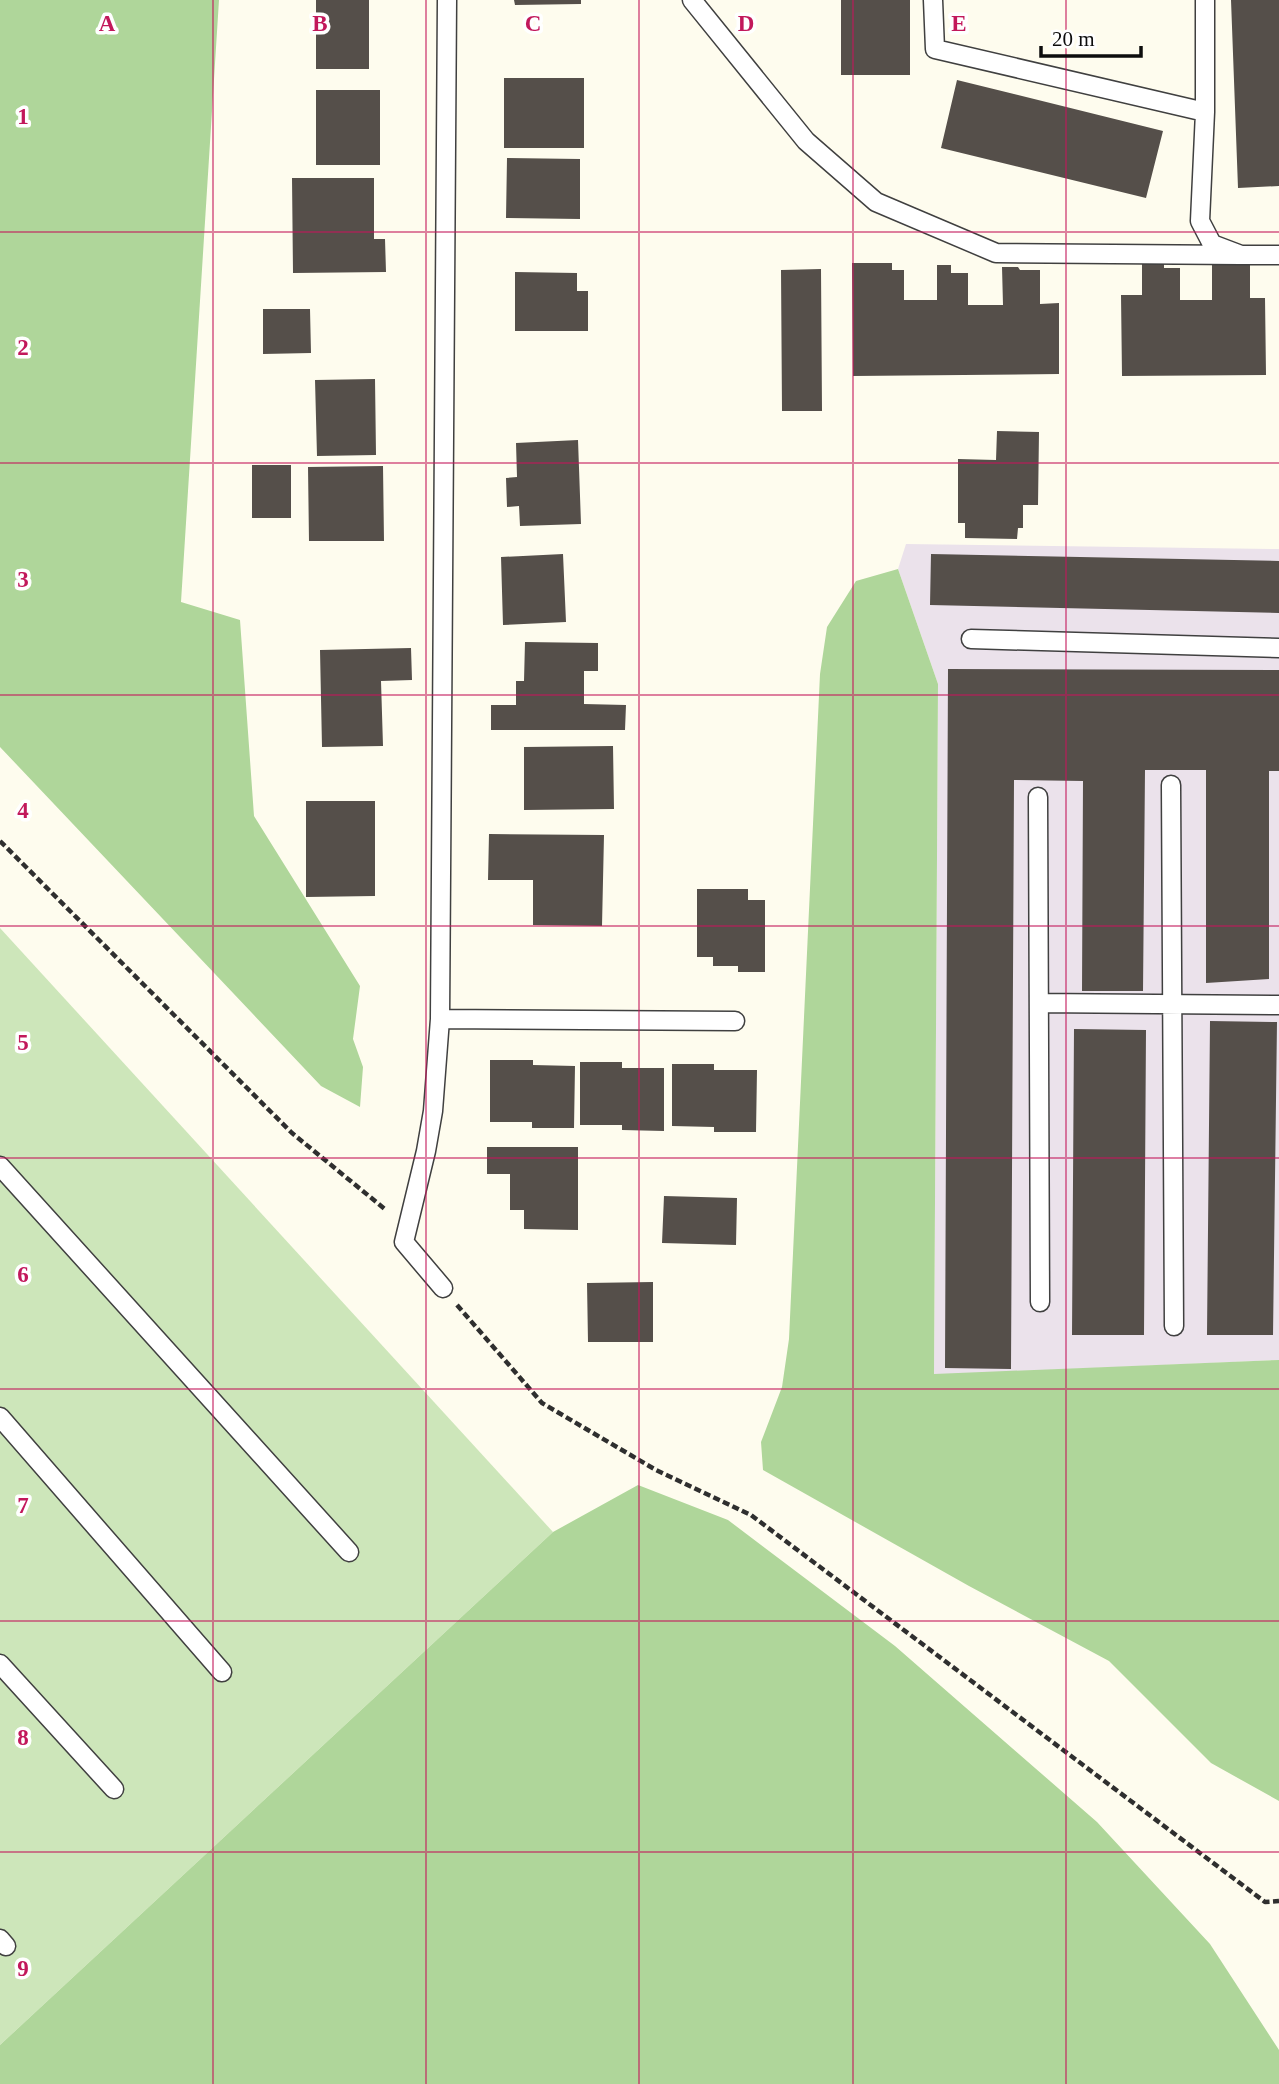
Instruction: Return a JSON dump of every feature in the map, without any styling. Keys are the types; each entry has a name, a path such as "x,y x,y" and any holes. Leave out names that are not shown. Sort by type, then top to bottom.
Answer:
{"lane":[{"path":"443,1288 404,1242 433,1111 440,1018 447,0"},
{"path":"692,0 806,141 876,202 996,253 1279,255"},
{"path":"933,0 935,49 1205,112"},
{"path":"1205,0 1205,112 1200,221 1212,244 1241,255"},
{"path":"971,639 1279,648"},
{"path":"1171,785 1174,1326"},
{"path":"1038,797 1040,1302"},
{"path":"1039,1003 1279,1005"},
{"path":"440,1018 734,1021"},
{"path":"0,1166 349,1552"},
{"path":"0,1417 222,1672"},
{"path":"0,1664 114,1790"}],"path":[{"path":"0,841 292,1133 402,1223 404,1242"},
{"path":"443,1288 542,1403 656,1470 751,1515 1265,1902 1279,1901"}],"shaded area":[{"path":"906,544 1279,549 1279,1360 934,1375 938,684 898,569"}],"green space":[{"path":"0,0 219,0 181,602 240,620 254,816 360,986 353,1039 363,1067 360,1107 321,1086 0,747"},
{"path":"898,569 938,684 934,1374 1279,1360 1279,1801 1211,1763 1109,1661 763,1470 761,1442 782,1387 789,1339 820,674 827,627 856,581"},
{"path":"0,928 553,1532 0,2045"},
{"path":"638,1485 728,1520 895,1646 1097,1822 1210,1944 1279,2050 1279,2084 0,2084 0,2045 553,1532"}],"building":[{"path":"316,0 369,0 369,69 316,69"},
{"path":"514,0 581,0 581,4 515,5"},
{"path":"841,0 910,0 910,75 841,75"},
{"path":"1231,0 1279,0 1279,186 1238,188"},
{"path":"504,78 584,78 584,148 504,148"},
{"path":"957,80 1163,131 1146,198 941,148"},
{"path":"316,90 380,90 380,165 316,165"},
{"path":"507,158 580,159 580,219 506,218"},
{"path":"292,178 374,178 374,239 385,239 386,272 293,273"},
{"path":"1142,260 1164,260 1164,268 1180,268 1180,300 1212,300 1212,260 1233,260 1233,265 1250,265 1250,298 1265,298 1266,375 1122,376 1121,295 1142,295"},
{"path":"852,263 892,263 892,270 904,270 904,300 937,300 937,265 951,265 951,273 968,273 968,305 1003,305 1002,267 1040,270 1040,304 1059,303 1059,374 853,376"},
{"path":"821,269 822,411 782,411 781,270"},
{"path":"515,272 577,273 577,291 588,291 588,331 515,331"},
{"path":"263,309 310,309 311,353 263,354"},
{"path":"375,379 376,455 317,456 315,380"},
{"path":"997,431 1039,432 1038,505 1023,505 1023,528 1018,528 1017,539 965,538 965,523 958,523 958,459 996,460"},
{"path":"578,440 581,524 520,526 519,506 507,507 506,478 517,477 516,443"},
{"path":"252,465 291,465 291,518 252,518"},
{"path":"383,466 384,541 309,541 308,467"},
{"path":"563,554 566,622 503,625 501,557"},
{"path":"931,554 1279,561 1279,613 930,605"},
{"path":"525,642 598,643 598,671 584,671 584,704 626,705 625,730 491,730 491,705 516,705 516,681 524,681"},
{"path":"411,648 412,680 381,681 383,746 322,747 320,650"},
{"path":"948,669 1279,670 1279,771 1269,771 1269,979 1206,983 1206,770 1145,770 1143,991 1082,991 1083,781 1014,780 1011,1369 945,1368"},
{"path":"613,746 614,809 524,810 524,747"},
{"path":"306,801 375,801 375,896 306,897"},
{"path":"489,834 604,835 602,926 533,925 533,880 488,880"},
{"path":"697,889 748,889 748,900 765,900 765,972 738,972 738,966 713,966 713,957 697,957"},
{"path":"1210,1021 1277,1022 1273,1335 1207,1335"},
{"path":"1074,1029 1146,1030 1144,1335 1072,1335"},
{"path":"490,1060 533,1060 533,1065 575,1066 574,1128 532,1128 532,1122 490,1122"},
{"path":"580,1062 622,1062 622,1068 664,1068 664,1131 622,1130 622,1125 580,1125"},
{"path":"672,1064 714,1064 714,1070 757,1070 756,1132 714,1132 714,1127 672,1126"},
{"path":"487,1147 578,1147 578,1230 524,1229 524,1210 510,1210 510,1174 487,1174"},
{"path":"664,1196 737,1198 736,1245 662,1243"},
{"path":"653,1282 653,1342 588,1342 587,1283"}]}
